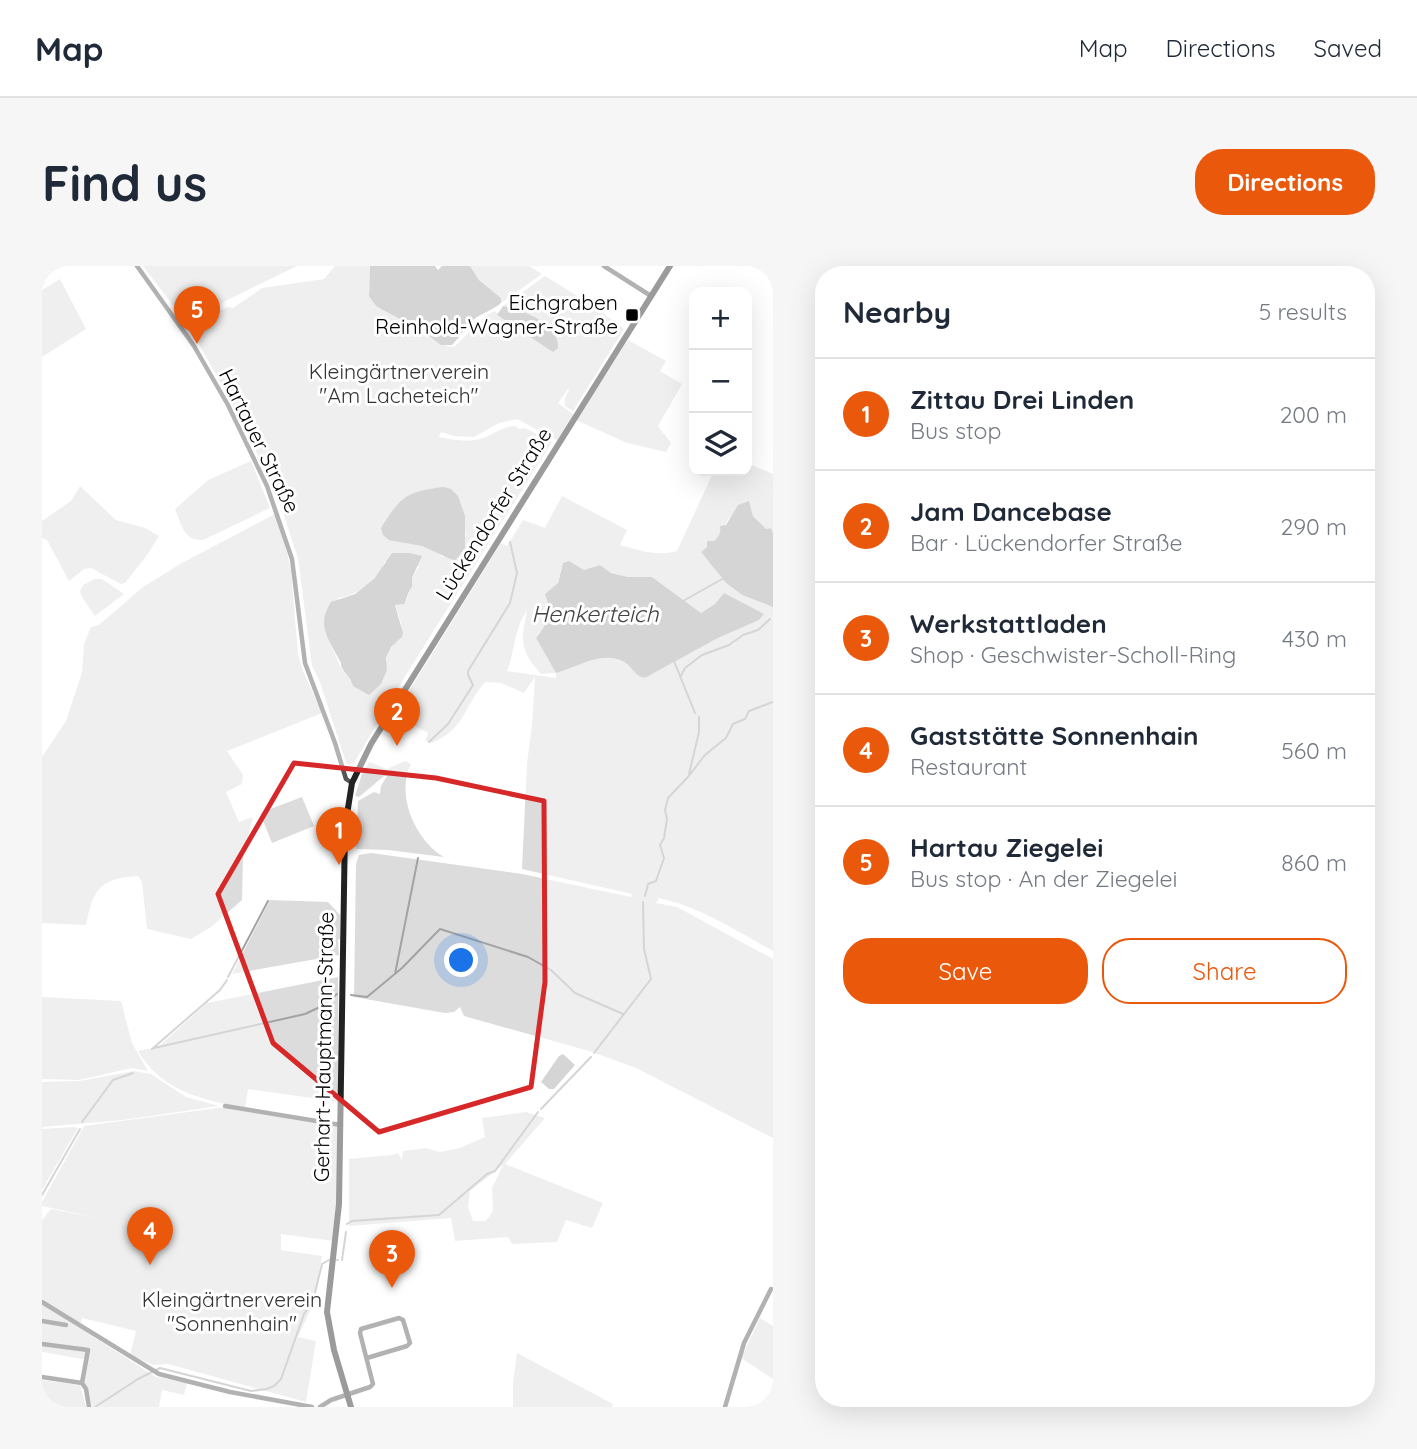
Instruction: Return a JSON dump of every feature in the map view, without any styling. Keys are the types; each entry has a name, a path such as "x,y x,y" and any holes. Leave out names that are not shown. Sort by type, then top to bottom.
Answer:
{"main road":[{"name":"Lückendorfer Straße","path":"352,783 377,733 670,266"},
{"name":"Gerhart-Hauptmann-Straße","path":"351,1407 334,1350 327,1312 337,1225 345,827 352,783"}],"street":[{"name":"Hartauer Straße","path":"137,266 199,354 238,425 277,510 292,559 305,663 346,779 352,783"},
{"path":"604,266 651,296"},
{"path":"225,1106 341,1125"},
{"path":"725,1407 744,1343 771,1289"},
{"path":"42,1302 157,1373 230,1392 312,1407"},
{"path":"320,1407 372,1386 360,1329 399,1318 403,1320 410,1343 367,1357"},
{"path":"42,1321 66,1325"},
{"path":"42,1343 88,1350 82,1383 89,1406"},
{"path":"42,1377 82,1383"}],"highlighted area":[{"path":"294,763 436,778 544,801 545,982 531,1087 379,1132 273,1043 218,894"}],"green space":[{"path":"143,266 297,266 227,300 190,328"},
{"name":"Kleingärtnerverein \"Am Lacheteich\"","path":"335,266 370,266 369,296 395,316 438,342 454,347 494,311 553,351 556,337 544,325 526,313 503,306 545,276 592,305 624,329 573,411 565,406 568,389 558,403 574,415 558,441 517,419 499,423 474,437 441,432 439,437 472,440 515,426 519,429 525,428 552,442 354,763 349,765 346,763 320,682 312,666 298,558 280,504 241,419 196,339 214,314 228,307 233,308 262,288 324,279","holes":["435,488 463,525 466,536 443,557 425,546 389,539 381,528 391,511 402,501","385,561 419,566 412,578 407,600 395,605 401,622 401,637 389,651 383,678 373,689 353,686 341,668 325,632 338,598 367,586"]},
{"path":"470,266 529,266 542,274 501,303 501,298 479,280"},
{"path":"60,279 86,329 42,357 42,290"},
{"path":"628,340 666,361 660,371 682,384 658,426 671,443 666,452 627,443 576,420"},
{"path":"251,461 270,508 203,540 187,535 175,509 208,480"},
{"path":"752,465 773,474 773,533 771,528 766,529 753,516 749,502 729,518 719,536 701,552 726,583 742,595 773,607 773,951 689,907 659,898 656,903 677,907 773,959 773,1138 636,1068 589,1051 464,1016 460,1007 454,1012 445,1013 354,997 356,864 359,855 371,853 522,874 631,897 632,894 522,869 527,763 535,677 524,693 501,683 485,682 452,731 432,743 425,741 428,733 396,716 396,712 501,543 507,546 523,520 545,528 562,496 627,530 620,545 648,552 677,551 712,476 752,476","holes":["563,563 584,570 600,565 611,573 628,577 652,577 701,613 715,604 764,614 759,620 718,638 645,678 624,662 608,658 590,661 556,673 536,638 545,627","527,611 523,637 525,651 541,674 556,673 556,678 507,671 520,625"]},
{"path":"80,486 116,520 145,528 159,536 125,583 121,584 91,568 84,569 69,581 47,540 42,538 42,521 71,501"},
{"path":"275,514 291,570 298,654 322,713 227,751 243,775 242,784 226,792 239,822 253,817 243,858 242,900 211,927 191,939 147,929 142,882 138,876 125,877 106,883 100,888 95,895 86,925 42,923 42,757 66,721 82,673 84,644 91,627 99,625 143,587 182,563"},
{"path":"95,579 102,579 124,594 95,616 80,591 83,585"},
{"path":"405,761 411,764 405,789 411,816 425,840 444,857 356,849 358,801 374,792 380,794 387,776 359,797 355,796 362,774 369,762 387,769"},
{"path":"302,797 314,826 272,843 260,813"},
{"path":"270,900 328,902 340,915 339,955 232,974"},
{"path":"338,977 339,1102 248,1089 245,1108 214,1101 171,1085 147,1065 138,1051 158,1047 207,1003"},
{"path":"42,997 121,1001 132,1043 148,1071 132,1068 79,1080 42,1079"},
{"path":"134,1071 151,1074 186,1097 219,1106 123,1120 42,1127 42,1082 79,1081"},
{"name":"Kleingärtnerverein \"Sonnenhain\"","path":"225,1107 339,1127 338,1204 333,1241 281,1234 281,1250 322,1256 314,1302 298,1337 316,1341 306,1402 168,1364 153,1365 130,1355 136,1331 82,1318 80,1325 42,1300 42,1220 51,1209 99,1218 42,1206 84,1126"},
{"path":"526,1112 545,1118 505,1164 603,1203 592,1228 566,1220 557,1242 512,1244 508,1237 455,1241 451,1218 349,1226 349,1159 398,1153 402,1161 403,1151 426,1148 440,1152 460,1148 485,1137 482,1118","holes":["503,1165 492,1188 493,1211 486,1221 473,1221 468,1207 470,1191"]},
{"path":"78,1128 42,1190 42,1129"},
{"path":"42,1304 156,1377 187,1383 184,1395 162,1390 159,1407 92,1407 84,1381 88,1360 42,1352"},
{"path":"760,1318 773,1326 773,1379 741,1358"},
{"path":"517,1353 613,1404 612,1407 513,1407"},
{"path":"42,1380 80,1385 86,1407 42,1407"}],"water":[{"path":"370,266 435,266 438,270 442,266 470,266 479,280 501,298 501,303 468,325 452,345 441,345 376,306 369,296"},
{"path":"503,306 529,314 546,325 553,331 558,348 553,352 497,315"},
{"path":"444,487 451,489 458,496 465,516 465,548 455,561 422,546 389,540 383,535 381,528 399,502 422,491"},
{"path":"749,501 753,516 766,529 771,528 773,533 773,607 742,595 726,583 701,552 707,547 707,541 717,538 720,526 726,525 738,505"},
{"path":"392,553 422,556 404,604 395,605 402,637 391,647 386,658 387,670 381,684 369,695 353,686 343,671 326,634 324,619 331,602 355,594 374,579"},
{"name":"Henkerteich","path":"569,561 584,570 600,565 611,573 628,577 652,577 701,613 715,604 724,593 764,614 759,620 718,638 645,678 624,662 608,658 590,661 556,673 536,638 548,617 545,594 558,583 563,563"},
{"path":"563,1054 575,1065 554,1089 549,1089 541,1082"}],"waterway":[{"path":"429,742 448,724 473,685 468,671 510,603 517,573 510,542"},
{"path":"683,601 724,578"},
{"path":"681,676 685,668 702,655 758,630 770,619"},
{"path":"674,661 695,713"},
{"path":"645,896 648,884 656,881 664,858 660,845 664,838 668,798 705,755 726,738 733,724 745,719 749,711 773,702"},
{"path":"689,774 699,732 699,717"},
{"path":"395,974 418,858"},
{"path":"228,977 268,901"},
{"path":"594,1053 651,979 644,949 643,902"},
{"path":"351,995 367,997 402,968 440,929 528,957 551,970 575,993 623,1014"},
{"path":"152,1049 220,990 227,980"},
{"path":"154,1048 305,1014 322,1006 337,994"},
{"path":"541,1109 591,1057"},
{"path":"82,1122 113,1080 133,1073"},
{"path":"347,1224 352,1221 439,1215 487,1174 495,1171 538,1112"},
{"path":"42,1195 80,1129"},
{"path":"342,1260 346,1232"},
{"path":"95,1407 160,1368 251,1391 274,1386 281,1379 304,1314 313,1301 322,1264 329,1260"}],"place":[{"name":"Eichgraben Reinhold-Wagner-Straße","path":"632,315"},
{"name":"Hartau Ziegelei","path":"197,344"},
{"name":"Jam Dancebase","path":"397,746"},
{"name":"Zittau Drei Linden","path":"339,865"},
{"name":"Gaststätte Sonnenhain","path":"150,1265"},
{"name":"Werkstattladen","path":"392,1288"}]}
